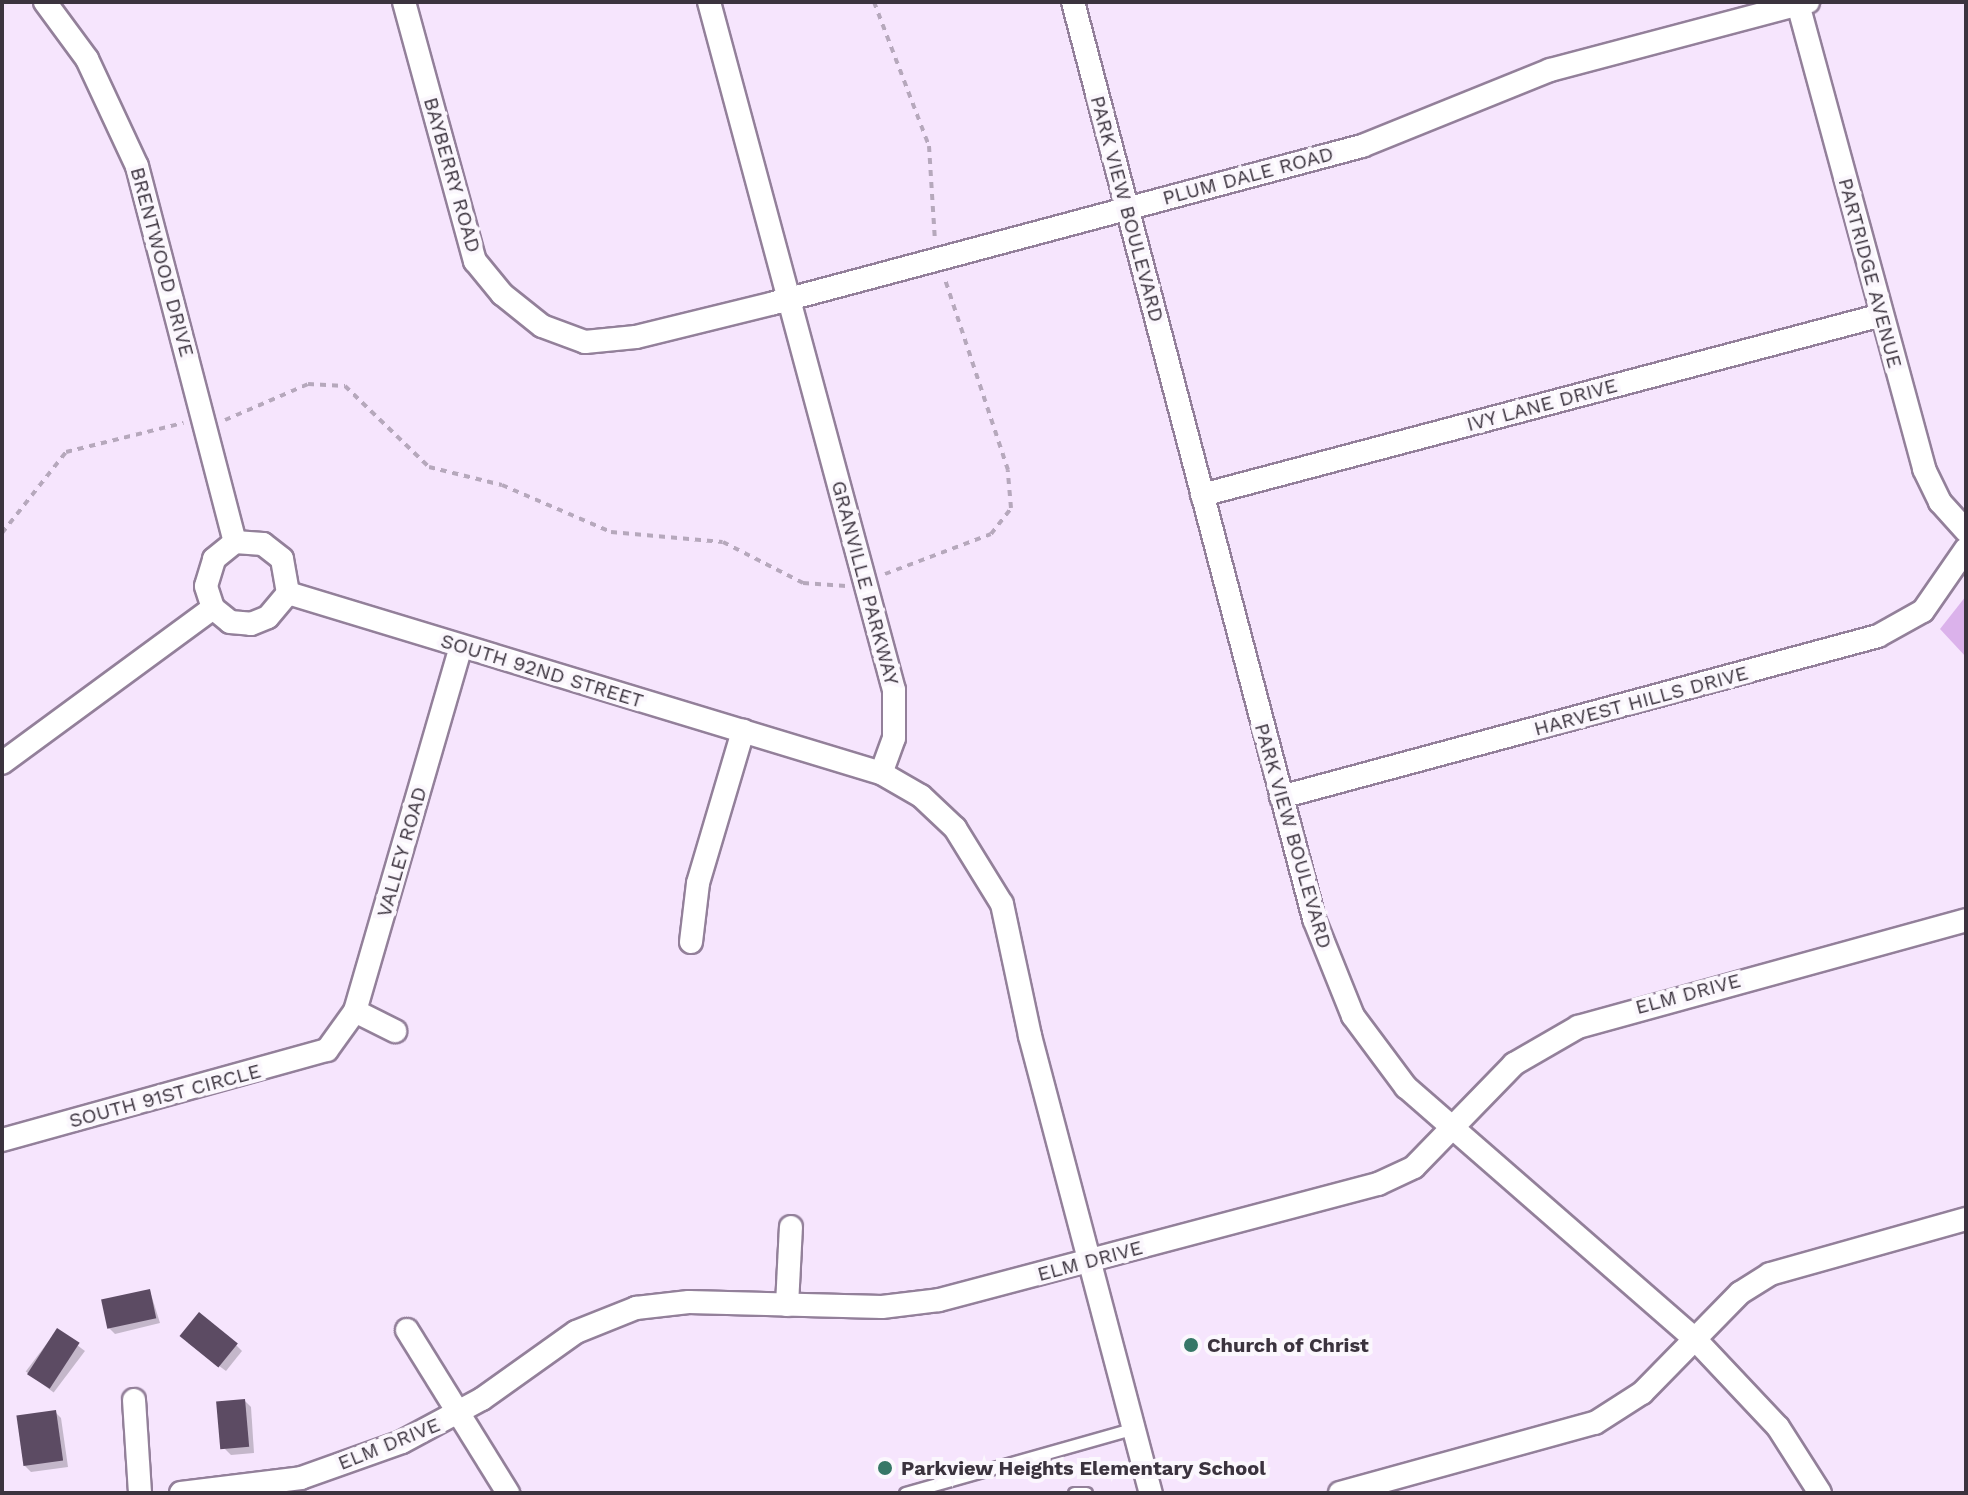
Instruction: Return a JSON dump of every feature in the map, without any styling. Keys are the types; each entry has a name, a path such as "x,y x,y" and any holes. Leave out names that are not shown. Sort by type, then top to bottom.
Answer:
{"street":[{"name":"BRENTWOOD DRIVE","path":"45,2 87,59 137,166 235,542"},
{"name":"BAYBERRY ROAD","path":"404,2 475,261 502,294 542,326 585,342"},
{"name":"GRANVILLE PARKWAY","path":"709,2 894,690 894,738 881,773"},
{"name":"PARK VIEW BOULEVARD","path":"1073,2 1314,919 1353,1016 1395,1075 1694,1338 1778,1427 1820,1493"},
{"name":"PLUM DALE ROAD","path":"585,342 636,337 789,299 1362,146 1550,70 1803,3"},
{"name":"PARTRIDGE AVENUE","path":"1803,3 1882,315 1928,481 1966,531"},
{"name":"IVY LANE DRIVE","path":"1202,495 1882,315"},
{"path":"235,542 263,544 275,553 286,571 288,593 268,617 251,624 230,622 213,608 206,586 214,559 235,542"},
{"name":"HARVEST HILLS DRIVE","path":"1281,797 1878,636 1923,611 1966,549"},
{"name":"SOUTH 92ND STREET","path":"288,593 881,773"},
{"path":"2,763 213,608"},
{"name":"VALLEY ROAD","path":"327,1050 355,1011 461,647"},
{"path":"691,942 698,883 743,731"},
{"path":"881,773 945,818 996,891 1151,1493"},
{"name":"ELM DRIVE","path":"181,1493 301,1478 402,1442 460,1412 561,1341 623,1312 679,1302 882,1307 939,1300 1391,1180 1414,1167 1483,1091 1530,1052 1599,1018 1966,920"},
{"path":"355,1011 395,1031"},
{"name":"SOUTH 91ST CIRCLE","path":"2,1140 327,1050"},
{"path":"1340,1493 1595,1423 1642,1393 1740,1293 1770,1274 1966,1219"},
{"path":"787,1305 791,1227"},
{"path":"407,1330 508,1493"},
{"path":"134,1400 140,1493"}],"lane":[{"path":"905,1493 1134,1428"},
{"path":"1074,1493 1086,1493"}],"path":[{"path":"874,2 929,146 938,250"},
{"path":"876,576 991,534 1011,508 1008,470 943,273"},
{"path":"225,420 308,384 345,386 408,452 429,467 502,485 611,532 723,542 811,586 853,584"},
{"path":"2,533 66,452 185,423"}],"shaded area":[{"path":"1966,596 1966,657 1940,629"}],"building":[{"path":"150,1289 156,1318 107,1329 101,1299"},
{"path":"199,1312 238,1343 218,1368 179,1336"},
{"path":"57,1328 80,1343 50,1389 27,1374"},
{"path":"245,1399 249,1447 220,1449 216,1402"},
{"path":"56,1410 63,1461 23,1466 16,1416"}],"place":[{"name":"Church of Christ","path":"1191,1345"},
{"name":"Parkview Heights Elementary School","path":"885,1468"}]}
